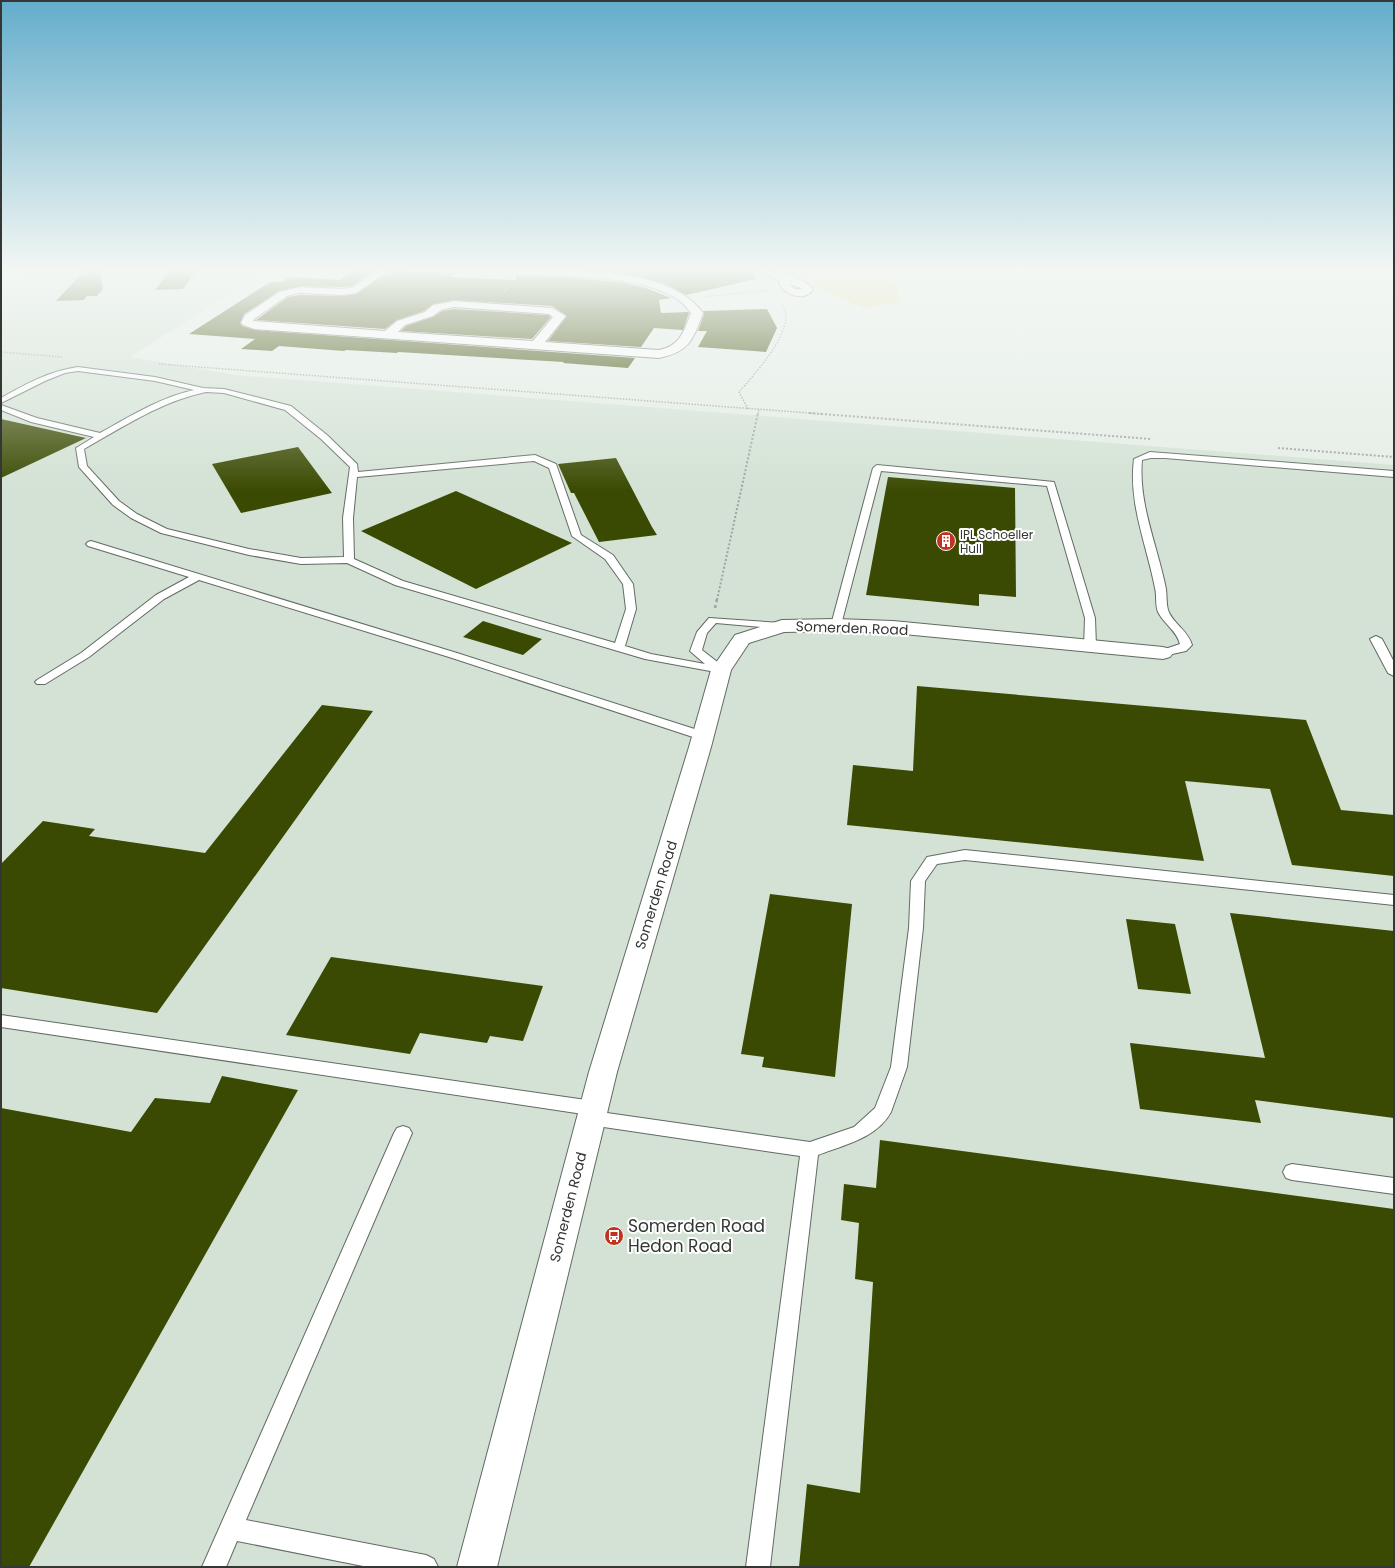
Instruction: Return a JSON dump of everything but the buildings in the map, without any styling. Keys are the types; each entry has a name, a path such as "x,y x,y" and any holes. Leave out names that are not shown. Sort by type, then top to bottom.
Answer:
{"street":[{"path":"524,344 659,354 672,352 680,348 682,344"},
{"name":"Somerden Road","path":"477,1567 592,1113 721,670 742,639 782,626 836,624 893,627 1163,653"}],"lane":[{"path":"1,401 42,379 64,371 78,369 155,379 206,390 224,391 288,408 324,437 354,466 348,518 349,560"},
{"path":"206,390 186,394 137,416 80,448 83,467 116,503 134,516 164,531 249,552 301,561 349,560 398,583 649,657 721,670"},
{"path":"1,407 34,420 101,436"},
{"path":"1163,653 1182,649 1186,645 1186,642 1184,636 1172,625 1163,610 1162,595 1145,520 1136,469 1138,459 1150,455 1165,455 1394,474"},
{"path":"353,475 510,459 536,458 553,466 577,536 609,557 628,584 631,609 619,648"},
{"path":"836,624 877,468 1051,484 1090,618 1090,647"},
{"path":"91,544 453,654 703,736"},
{"path":"41,682 85,655 160,597 198,577"},
{"path":"721,670 696,651 702,632 713,620 782,626"},
{"path":"1376,639 1394,673"},
{"path":"1,1021 592,1113 810,1150 860,1132 882,1112 899,1067 916,928 918,881 932,860 964,856 1394,900"},
{"path":"214,1567 403,1133"},
{"path":"758,1567 810,1150"},
{"path":"1292,1172 1394,1186"},
{"path":"231,1528 426,1567"}],"path":[{"path":"748,410 739,392 756,371 773,344"},
{"path":"1,352 64,357"},
{"path":"152,364 748,410 1154,439"},
{"path":"713,620 759,410"},
{"path":"1272,448 1394,457"}],"shaded area":[{"path":"1,344 150,344 130,357 235,375 1394,465 1394,1567 1,1567"}],"place":[{"name":"IPL Schoeller Hull","path":"946,541"},
{"name":"Somerden Road Hedon Road","path":"614,1236"}]}
